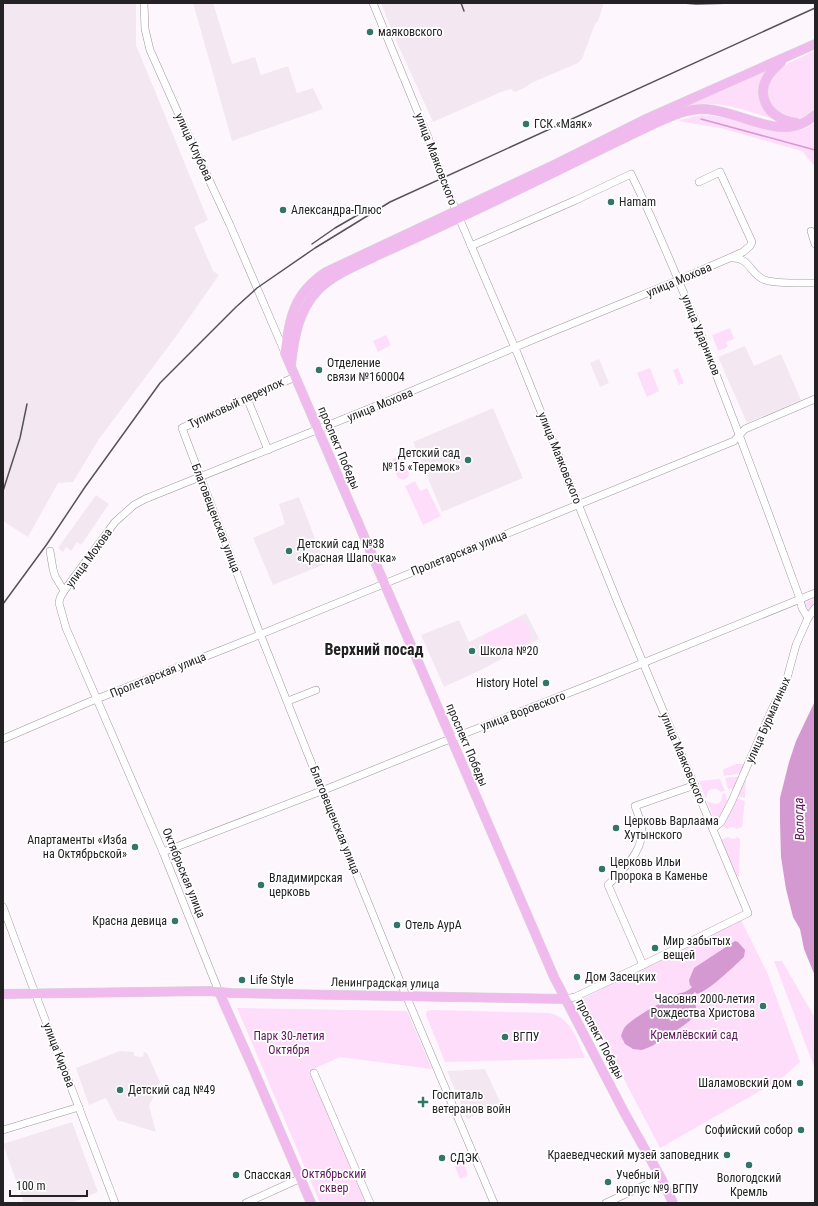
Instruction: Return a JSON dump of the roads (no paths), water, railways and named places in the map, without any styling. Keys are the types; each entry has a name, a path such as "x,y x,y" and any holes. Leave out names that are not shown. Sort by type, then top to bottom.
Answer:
{"main road":[{"path":"291,367 293,347 300,317 308,303 323,286 346,271 667,109 815,44"},
{"path":"787,57 768,76 764,86 763,96 768,108 777,117 802,124"},
{"path":"284,353 293,310 301,295 315,280 340,264 554,173 658,122 686,111 695,109 714,110 780,127 802,124 815,114"},
{"name":"проспект Победы","path":"284,353 319,430 554,977 673,1203"},
{"name":"Ленинградская улица","path":"3,994 168,991 565,998"},
{"name":"Октябрьская улица","path":"219,992 311,1203"}],"street":[{"name":"улица Клубова","path":"144,3 145,29 150,50 230,225 257,288"},
{"name":"улица Маяковского","path":"373,3 428,137 442,178 515,348 643,663 748,913"},
{"name":"улица Мохова","path":"64,591 115,522 124,512 134,505 201,476 319,430 679,280 728,259 747,249 752,242 720,172 699,182"},
{"name":"улица Ударников","path":"471,246 632,174 679,280 740,435 802,608 808,618"},
{"path":"810,231 815,244"},
{"path":"728,259 738,258 744,261 757,276 763,280 815,283"},
{"name":"проспект Победы","path":"257,288 284,353"},
{"name":"Тупиковый переулок","path":"184,433 182,428 295,376"},
{"path":"247,398 268,450"},
{"name":"Пролетарская улица","path":"3,739 97,699 734,441 745,430 815,399"},
{"name":"Благовещенская улица","path":"184,433 260,634 288,701 322,790 494,1203"},
{"path":"50,551 55,576 64,591"},
{"name":"Октябрьская улица","path":"64,591 59,602 66,628 163,852 219,992"},
{"name":"улица Воровского","path":"163,852 643,663 815,593"},
{"name":"улица Бурмагиных","path":"713,829 722,820 731,803 786,682 796,645 808,618 815,608"},
{"path":"288,701 316,690"},
{"path":"643,965 608,885 632,860 636,853 642,835 642,829 635,806 695,785"},
{"name":"улица Кирова","path":"4,912 115,1203"},
{"name":"Ленинградская улица","path":"565,998 575,997 748,913"},
{"path":"314,1073 370,1203"},
{"path":"3,1130 79,1107"},
{"path":"246,1203 301,1178"},
{"path":"606,1203 661,1178"}],"water":[{"name":"Вологда","path":"815,701 815,976 804,949 800,929 793,917 786,889 781,857 780,798 796,741"},
{"path":"735,941 738,942 745,950 744,957 708,988 697,994 695,992 690,997 695,1003 697,1011 693,1018 652,1046 642,1050 633,1049 625,1044 621,1036 629,1023 656,1005 690,989 692,987 689,980 694,968"}],"waterway":[{"path":"701,119 815,150"}],"railway":[{"path":"461,3 464,11"},
{"path":"683,3 734,3"},
{"path":"3,604 160,383 257,288 315,248 390,202 815,8"},
{"path":"312,244 335,228 368,209"},
{"path":"3,491 20,438 27,404"}],"place":[{"name":"маяковского","path":"370,32"},
{"name":"ГСК «Маяк»","path":"526,124"},
{"name":"Hamam","path":"611,202"},
{"name":"Александра-Плюс","path":"283,210"},
{"name":"Отделение связи №160004","path":"319,370"},
{"name":"Детский сад №15 «Теремок»","path":"468,460"},
{"name":"Детский сад №38 «Красная Шапочка»","path":"289,551"},
{"name":"Школа №20","path":"472,651"},
{"name":"History Hotel","path":"546,683"},
{"name":"Церковь Варлаама Хутынского","path":"616,828"},
{"name":"Апартаменты «Изба на Октябрьской»","path":"135,847"},
{"name":"Церковь Ильи Пророка в Каменье","path":"602,869"},
{"name":"Владимирская церковь","path":"261,885"},
{"name":"Красна девица","path":"175,921"},
{"name":"Отель АурА","path":"397,925"},
{"name":"Мир забытых вещей","path":"655,948"},
{"name":"Дом Засецких","path":"577,977"},
{"name":"Life Style","path":"242,980"},
{"name":"Часовня 2000-летия Рождества Христова","path":"763,1006"},
{"name":"ВГПУ","path":"505,1037"},
{"name":"Шаламовский дом","path":"800,1083"},
{"name":"Детский сад №49","path":"120,1090"},
{"name":"Госпиталь ветеранов войн","path":"423,1102"},
{"name":"Софийский собор","path":"801,1130"},
{"name":"Краеведческий музей заповедник","path":"727,1155"},
{"name":"СДЭК","path":"442,1158"},
{"name":"Вологодский Кремль","path":"749,1165"},
{"name":"Спасская","path":"236,1175"},
{"name":"Учебный корпус №9 ВГПУ","path":"608,1182"}],"district":[{"name":"Верхний посад","path":"374,649"}],"park label":[{"name":"Кремлёвский сад","path":"694,1035"},
{"name":"Парк 30-летия Октября","path":"289,1043"},
{"name":"Октябрьский сквер","path":"334,1181"}]}
